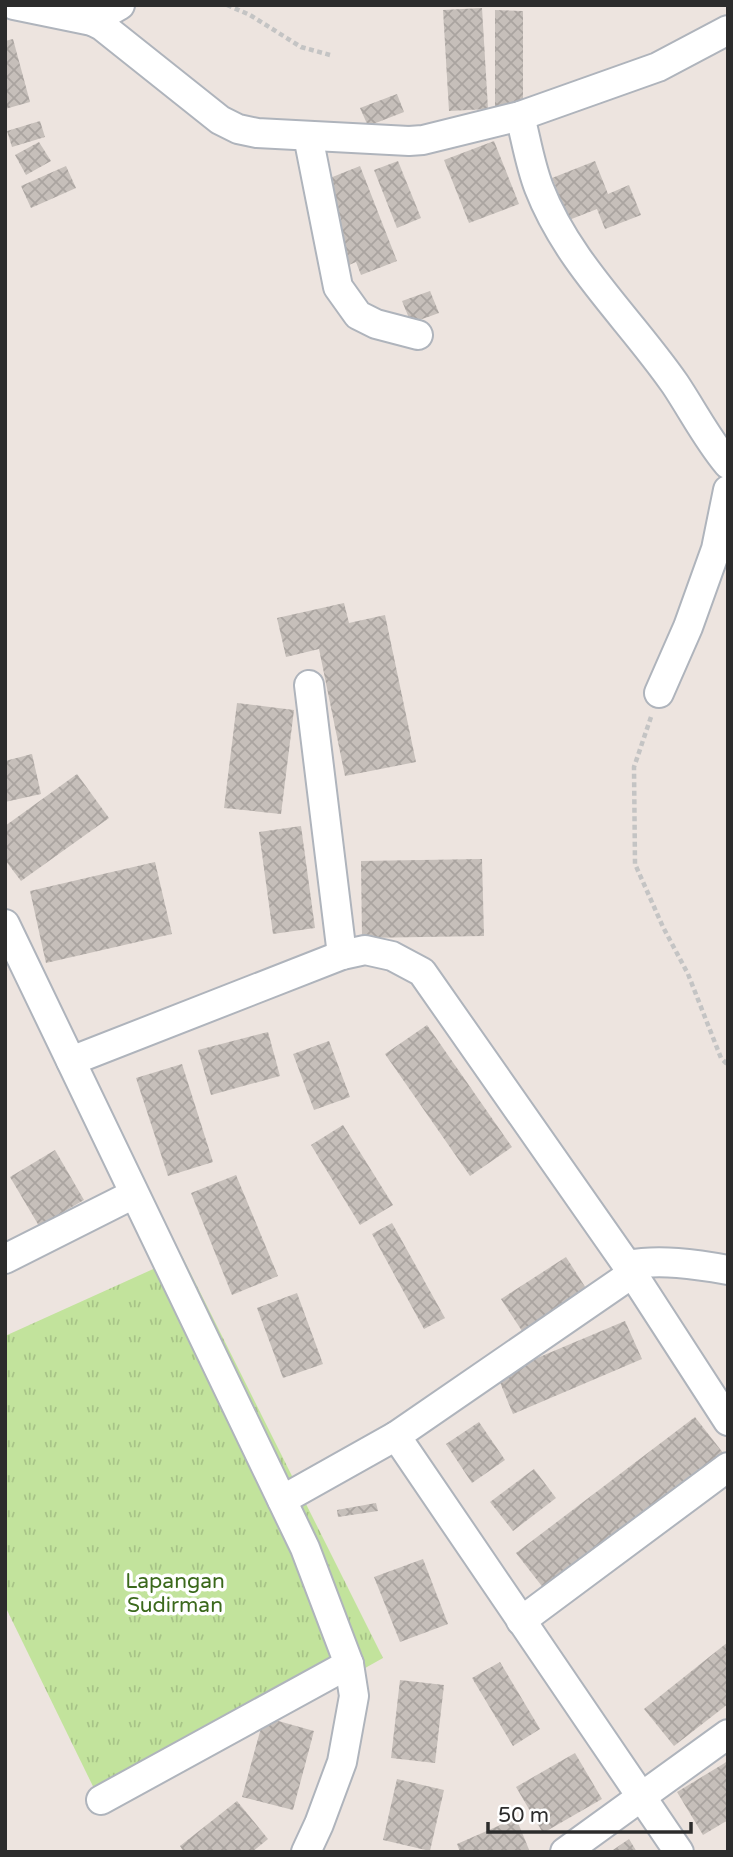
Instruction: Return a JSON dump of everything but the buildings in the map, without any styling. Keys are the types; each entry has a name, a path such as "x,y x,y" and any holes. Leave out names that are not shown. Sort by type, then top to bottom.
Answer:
{"street":[{"path":"14,5 92,21 112,31 220,120 238,129 257,133 409,141 423,140 520,116 658,67 728,30"},
{"path":"92,21 120,5"},
{"path":"520,116 539,187 556,223 592,278 675,384 713,446 728,464"},
{"path":"308,136 338,287 358,315 376,324 418,335"},
{"path":"660,693 688,628 716,549 728,490"},
{"path":"309,685 342,955"},
{"path":"5,924 305,1548 349,1664 354,1696 342,1762 306,1852"},
{"path":"71,1061 342,955 365,950 392,956 422,972 630,1269 728,1421"},
{"path":"5,1259 134,1194"},
{"path":"282,1500 396,1436 643,1262 687,1264 728,1270"},
{"path":"396,1436 679,1852"},
{"path":"521,1621 728,1467"},
{"path":"101,1800 349,1664"},
{"path":"565,1852 728,1734"}],"path":[{"path":"227,5 250,15 301,47 330,55"},
{"path":"660,693 634,766 635,864 663,927 688,974 721,1058 728,1065"}],"green space":[{"name":"Lapangan Sudirman","path":"182,1256 383,1658 106,1813 5,1606 5,1336"}]}
